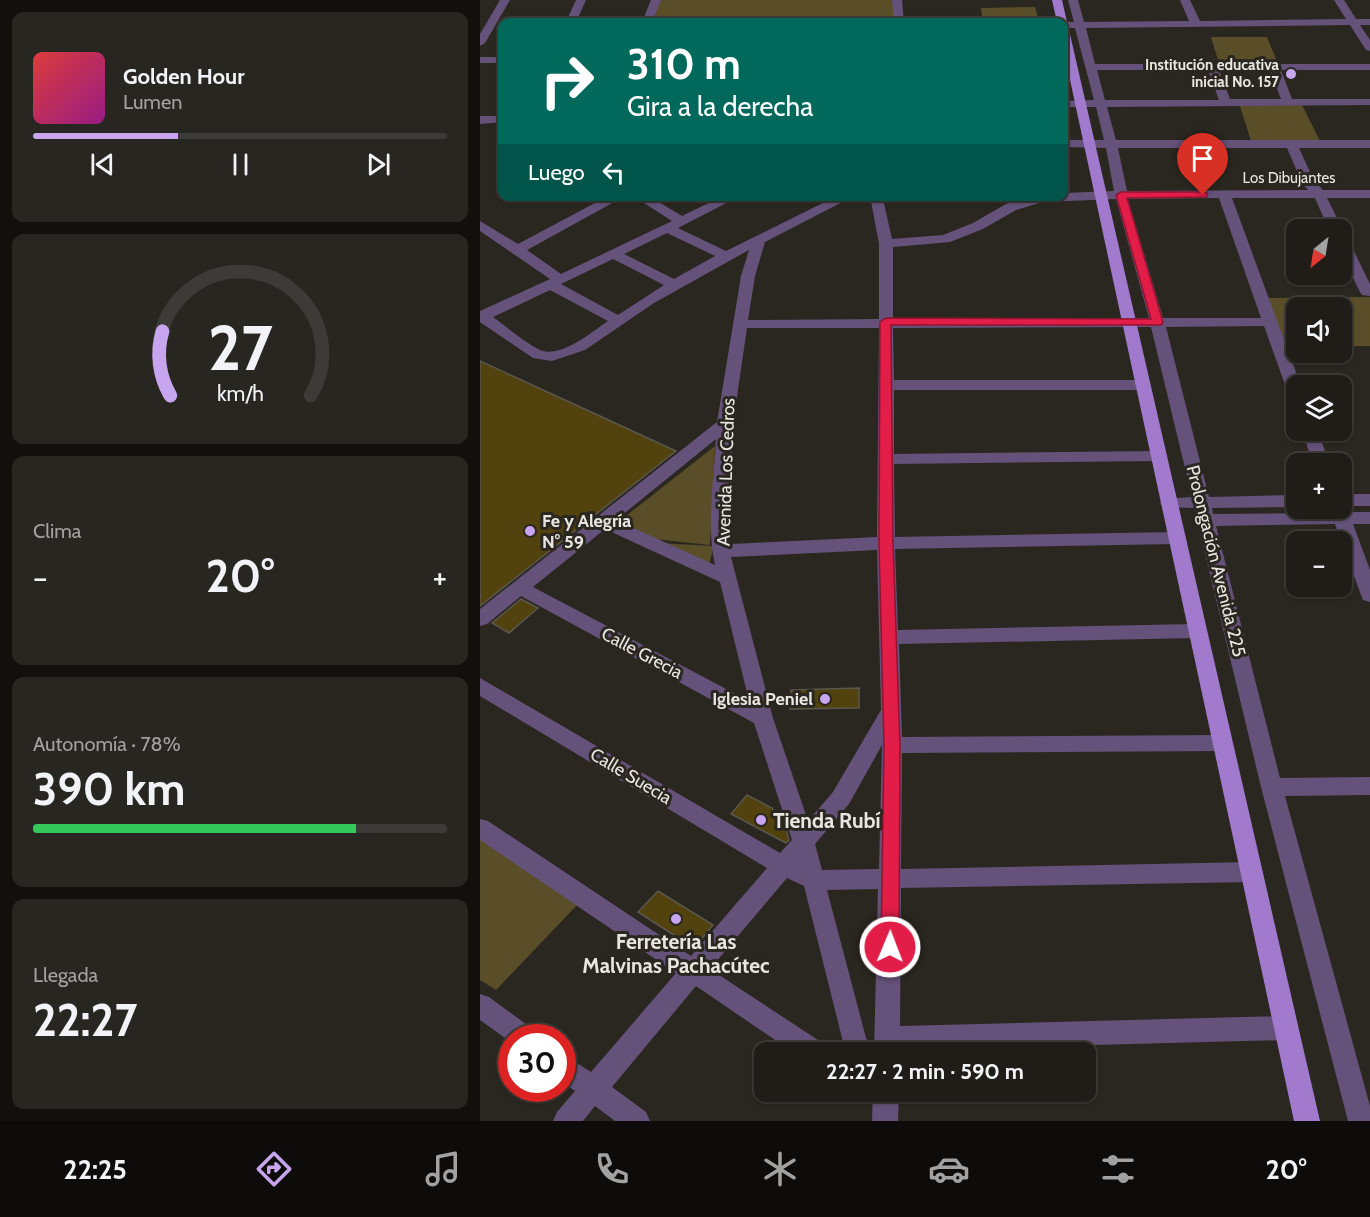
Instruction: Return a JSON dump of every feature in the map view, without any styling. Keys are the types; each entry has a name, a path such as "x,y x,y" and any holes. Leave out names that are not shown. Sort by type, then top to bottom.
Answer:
{"main road":[{"name":"Prolongación Avenida 225","path":"1057,0 1061,18"},
{"name":"Prolongación Avenida 225","path":"1068,45 1075,68 1072,104 1089,144 1196,632 1307,1121"}],"street":[{"path":"480,44 505,0"},
{"path":"573,18 581,0"},
{"path":"649,18 656,0"},
{"path":"897,0 899,18"},
{"name":"Prolongación Avenida 225","path":"1073,0 1080,29 1075,68 1099,104 1111,144 1121,195 1157,322 1272,787 1361,1121"},
{"path":"1185,0 1196,24"},
{"path":"1339,0 1361,29 1370,48"},
{"path":"1068,29 1361,29 1370,22"},
{"path":"1080,29 1196,24 1361,29"},
{"path":"490,27 498,27"},
{"path":"480,60 498,60"},
{"path":"1075,68 1370,68"},
{"path":"1213,68 1226,103"},
{"path":"1274,68 1288,102"},
{"path":"1072,104 1370,102"},
{"path":"480,120 498,118"},
{"path":"1068,144 1370,144"},
{"path":"1291,144 1308,183 1318,194 1330,219"},
{"name":"Los Dibujantes","path":"1068,197 1370,194"},
{"path":"1224,195 1289,375"},
{"path":"517,250 610,201"},
{"path":"647,201 681,221"},
{"path":"723,201 481,316 538,355 552,356 580,347 674,285 725,256 838,201"},
{"path":"878,201 886,244 886,543 892,746 887,1042"},
{"name":"Los Dibujantes","path":"886,244 945,239 978,226 1014,201"},
{"path":"480,225 517,250 555,282 618,321"},
{"path":"667,228 725,256"},
{"name":"Avenida Los Cedros","path":"759,240 748,276 725,424 720,516 721,551 764,718 803,840 855,1042"},
{"path":"613,254 674,285"},
{"path":"1352,261 1367,292 1370,292"},
{"path":"741,324 1270,322"},
{"path":"886,385 1143,385"},
{"path":"480,619 725,424"},
{"path":"886,459 1159,456"},
{"path":"1352,500 1370,500"},
{"path":"1204,511 1286,502"},
{"path":"1168,503 1204,511 1286,513"},
{"path":"1352,516 1370,518"},
{"path":"1342,519 1370,595"},
{"path":"604,521 728,578"},
{"path":"721,551 886,543 1177,538"},
{"name":"Calle Grecia","path":"520,588 764,718"},
{"path":"888,637 1196,632"},
{"name":"Calle Suecia","path":"480,686 781,865 813,880"},
{"path":"566,1121 781,865 841,798 865,760 891,710"},
{"path":"892,746 1222,743"},
{"path":"1272,787 1370,786"},
{"path":"480,828 799,1042"},
{"path":"813,880 1251,872"},
{"path":"480,1005 506,1024"},
{"path":"976,1042 1286,1028"},
{"path":"576,1076 637,1121"}],"shaded area":[{"path":"660,0 892,0 895,18 653,18"},
{"path":"1035,7 1038,18 982,18 981,8"},
{"path":"1211,37 1267,37 1278,64 1219,63"},
{"path":"1302,105 1320,141 1251,141 1240,106"},
{"path":"1352,297 1370,297 1370,346 1352,346"},
{"path":"1268,298 1286,298 1286,346"},
{"path":"715,446 710,545 645,538 617,523"},
{"path":"657,543 714,546 709,564"},
{"path":"480,839 579,903 496,990 480,980"}],"building":[{"name":"Fe y Alegría N° 59","path":"480,361 676,451 480,606"},
{"path":"521,599 538,608 509,633 492,623"},
{"name":"Iglesia Peniel","path":"859,688 859,708 790,709 791,690"},
{"name":"Tienda Rubí","path":"747,795 772,808 785,825 789,840 786,843 731,814"},
{"name":"Ferretería Las Malvinas Pachacútec","path":"658,891 713,925 694,948 638,912"}],"place":[{"name":"Institución educativa inicial No. 157","path":"1291,74"},
{"name":"Fe y Alegría N° 59","path":"530,531"},
{"name":"Iglesia Peniel","path":"825,699"},
{"name":"Tienda Rubí","path":"761,820"},
{"name":"Ferretería Las Malvinas Pachacútec","path":"676,919"}],"route":[{"path":"890,947 892,746 886,543 886,322 1157,322 1121,195 1203,195"}]}
